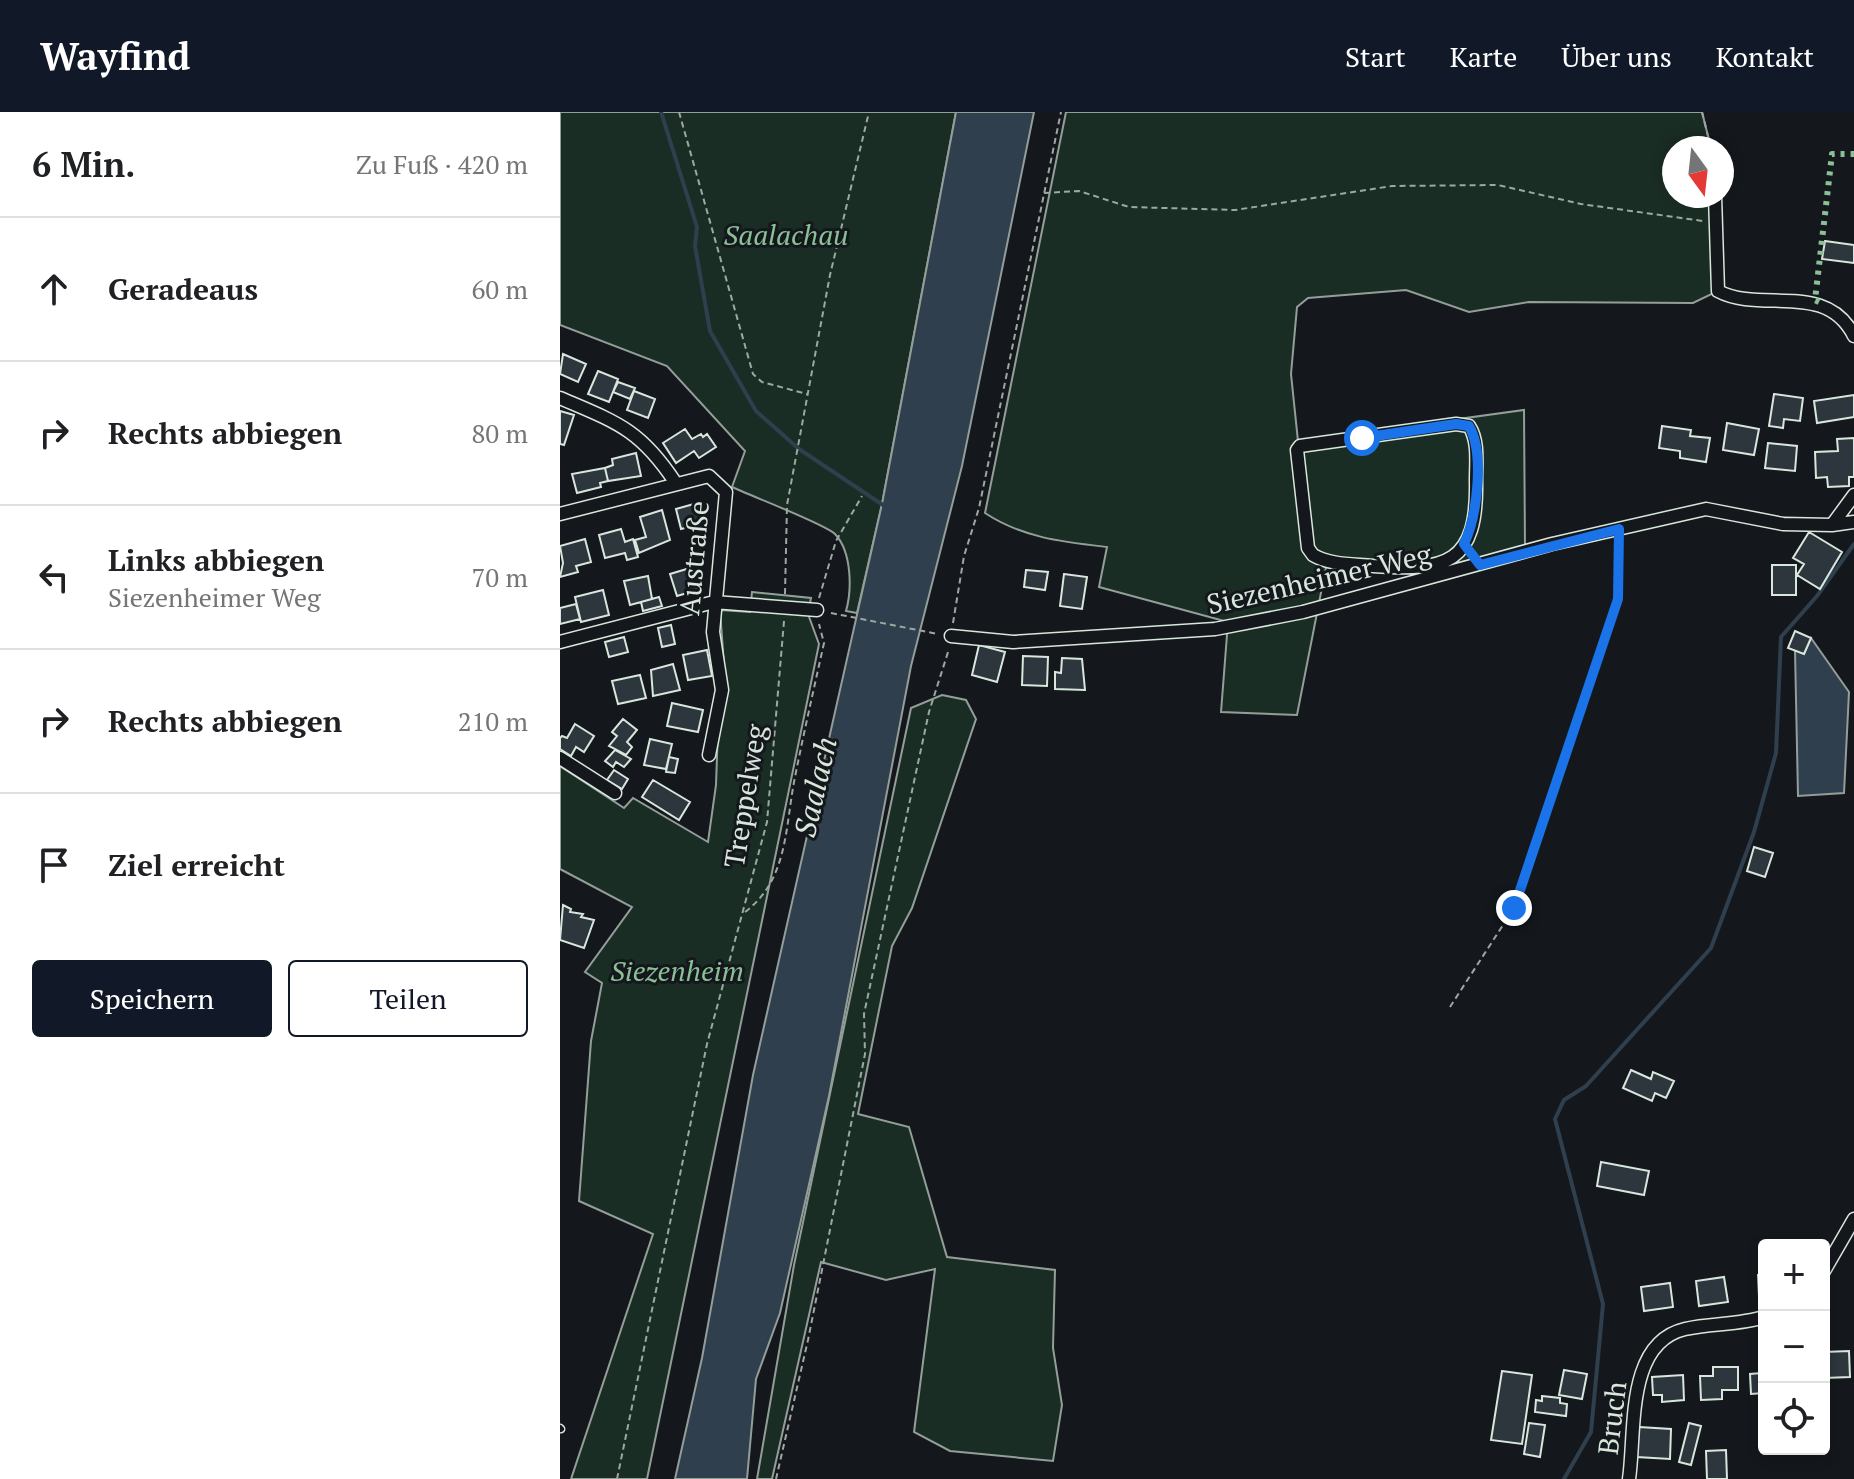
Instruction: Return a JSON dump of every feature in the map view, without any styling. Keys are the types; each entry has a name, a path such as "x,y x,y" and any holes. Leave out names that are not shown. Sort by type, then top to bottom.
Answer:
{"street":[{"path":"1715,208 1718,291 1734,299 1796,299 1814,304 1836,314 1854,336"},
{"path":"560,398 635,434 654,450 675,482"},
{"path":"1456,424 1469,426 1474,436 1477,488 1475,510 1464,544 1451,559 1422,569 1342,564 1318,558 1308,548 1297,450 1305,444 1456,424"},
{"name":"Austraße","path":"560,514 675,482 709,476 726,492 713,632 722,690 709,755"},
{"path":"1832,525 1854,495"},
{"name":"Siezenheimer Weg","path":"947,635 1013,642 1215,629 1303,612 1706,509 1783,524 1832,525 1852,522"},
{"path":"1464,544 1480,565"},
{"path":"560,642 714,602 820,610"},
{"path":"560,758 615,793"},
{"path":"1830,1261 1854,1219"},
{"name":"Bruch","path":"1629,1479 1645,1362 1667,1336 1682,1329 1758,1318"}],"path":[{"path":"679,112 753,374 762,382 809,395"},
{"name":"Treppelweg","path":"617,1479 707,1044 767,822 785,608 787,505 830,275 869,112"},
{"path":"776,1479 808,1340 865,1054 864,1014 964,556 979,508 1061,112"},
{"path":"1702,112 1708,136"},
{"path":"1044,193 1079,191 1129,207 1235,210 1392,186 1498,185 1581,204 1716,222"},
{"path":"744,912 767,892 787,842 794,781 824,643 821,582 836,541 862,496"},
{"path":"1450,1007 1514,908 1550,808 1618,599 1619,529"},
{"path":"820,610 947,635"}],"green space":[{"name":"Saalachau","path":"560,112 956,112 882,504 857,613 846,611 848,561 835,534 732,487 745,451 667,366 560,325"},
{"path":"1066,112 1702,112 1708,136 1662,136 1662,208 1715,208 1718,291 1693,303 1529,302 1469,312 1406,290 1308,298 1297,307 1291,374 1298,441 1524,410 1525,547 1435,569 1327,562 1297,715 1221,712 1228,622 1099,587 1107,547 1059,541 1029,533 985,513"},
{"name":"Siezenheim","path":"752,592 811,598 808,614 819,644 647,1479 571,1479 653,1234 579,1201 591,1041 602,983 585,972 632,907 560,869 560,766 624,808 633,798 708,842 716,785 718,728 726,692 720,610 750,612"},
{"path":"942,695 966,700 976,719 912,908 892,946 858,1114 909,1127 947,1257 1055,1270 1053,1348 1062,1405 1053,1461 950,1451 914,1432 935,1269 886,1280 821,1262 772,1479 757,1479 794,1265 911,708"}],"water":[{"path":"956,112 1034,112 962,466 911,666 829,1096 780,1313 756,1379 747,1479 675,1479 702,1358 753,1075 882,504"},
{"path":"1811,638 1849,692 1844,793 1798,796 1795,650 1804,654"}],"building":[{"path":"1825,241 1854,245 1854,263 1822,259"},
{"path":"563,354 586,364 578,382 560,374"},
{"path":"598,371 618,379 609,402 588,394"},
{"path":"618,382 635,388 630,399 613,392"},
{"path":"634,391 655,399 648,418 627,410"},
{"path":"1774,394 1803,398 1800,421 1784,419 1783,428 1769,426"},
{"path":"1854,395 1854,417 1817,423 1814,401"},
{"path":"560,411 574,415 564,445 560,444"},
{"path":"1727,423 1759,429 1754,455 1723,450"},
{"path":"1662,426 1691,430 1690,436 1710,438 1706,462 1680,458 1680,451 1659,448"},
{"path":"685,429 692,439 707,434 716,447 699,458 694,451 676,463 663,443"},
{"path":"1854,438 1854,477 1849,477 1849,486 1828,487 1827,477 1816,478 1815,452 1838,451 1837,439"},
{"path":"1768,443 1797,446 1795,471 1765,468"},
{"path":"636,453 641,476 608,481 605,468 613,465 612,459"},
{"path":"605,468 608,481 600,483 601,487 577,493 572,474"},
{"path":"701,502 708,529 695,532 693,526 681,529 676,509"},
{"path":"662,510 670,540 639,553 635,540 646,537 640,517"},
{"path":"621,529 625,542 633,539 638,557 627,560 625,553 605,558 599,535"},
{"path":"1809,532 1842,552 1820,589 1797,575 1804,564 1793,558"},
{"path":"585,539 591,562 576,566 578,572 560,577 563,563 560,546"},
{"path":"1772,565 1796,565 1796,595 1772,595"},
{"path":"690,568 697,590 677,596 670,574"},
{"path":"1026,570 1048,572 1045,590 1024,587"},
{"path":"1064,574 1087,577 1082,609 1060,606"},
{"path":"648,576 652,599 630,605 624,581"},
{"path":"603,590 609,615 581,622 575,597"},
{"path":"659,597 662,606 643,611 641,602"},
{"path":"576,604 580,619 560,624 560,608"},
{"path":"671,625 675,644 662,647 658,628"},
{"path":"1795,631 1811,638 1804,654 1788,648"},
{"path":"624,637 628,652 609,657 605,642"},
{"path":"979,645 1005,652 997,682 972,675"},
{"path":"707,650 712,676 688,680 683,655"},
{"path":"1023,656 1048,657 1047,686 1022,685"},
{"path":"1062,658 1082,659 1085,690 1055,689 1055,672 1061,673"},
{"path":"673,664 680,690 653,696 651,670"},
{"path":"640,675 646,698 618,704 612,681"},
{"path":"672,703 703,710 698,732 667,726"},
{"path":"623,719 637,730 627,742 632,747 626,755 609,746 617,736 612,732"},
{"path":"575,724 594,736 584,752 576,747 571,756 560,749 560,738 567,738"},
{"path":"650,739 672,744 666,769 644,765"},
{"path":"615,750 631,759 624,767 616,762 613,767 605,761"},
{"path":"669,757 678,759 675,773 666,772"},
{"path":"614,770 628,779 622,789 607,780"},
{"path":"653,780 690,802 679,820 642,797"},
{"path":"1754,847 1773,853 1765,877 1747,871"},
{"path":"563,905 571,909 570,912 594,920 584,948 560,940"},
{"path":"1631,1070 1651,1079 1653,1072 1674,1081 1666,1098 1655,1093 1652,1101 1623,1088"},
{"path":"1601,1162 1649,1171 1644,1195 1597,1186"},
{"path":"1724,1277 1728,1302 1699,1306 1696,1281"},
{"path":"1670,1283 1673,1307 1644,1311 1641,1287"},
{"path":"1849,1351 1850,1377 1830,1378 1830,1352"},
{"path":"1713,1367 1738,1367 1738,1390 1722,1390 1722,1399 1701,1400 1700,1376 1713,1376"},
{"path":"1564,1370 1587,1374 1582,1399 1559,1395"},
{"path":"1502,1371 1532,1375 1522,1444 1491,1440"},
{"path":"1758,1373 1758,1393 1751,1394 1750,1374"},
{"path":"1683,1375 1684,1400 1662,1402 1662,1395 1653,1395 1652,1377"},
{"path":"1542,1396 1560,1398 1560,1403 1567,1404 1566,1416 1535,1412 1536,1400 1542,1401"},
{"path":"1529,1423 1545,1425 1540,1457 1524,1454"},
{"path":"1689,1423 1701,1426 1691,1465 1679,1462"},
{"path":"1639,1427 1671,1429 1670,1459 1637,1457"},
{"path":"1726,1450 1727,1479 1707,1479 1706,1451"}],"waterway":[{"path":"661,112 697,227 695,246 710,331 756,411 799,449 883,505"},
{"path":"1564,1479 1591,1432 1603,1304 1555,1119 1564,1100 1586,1086 1711,948 1754,832 1776,753 1781,637 1817,596 1854,544"}],"hedge":[{"path":"1819,302 1815,300 1832,154 1854,154"}],"route":[{"path":"1362,438 1456,424 1469,426 1474,436 1477,488 1472,524 1464,544 1480,565 1619,529 1618,599 1514,908"}],"water label":[{"name":"Saalach","path":"816,787"}]}
